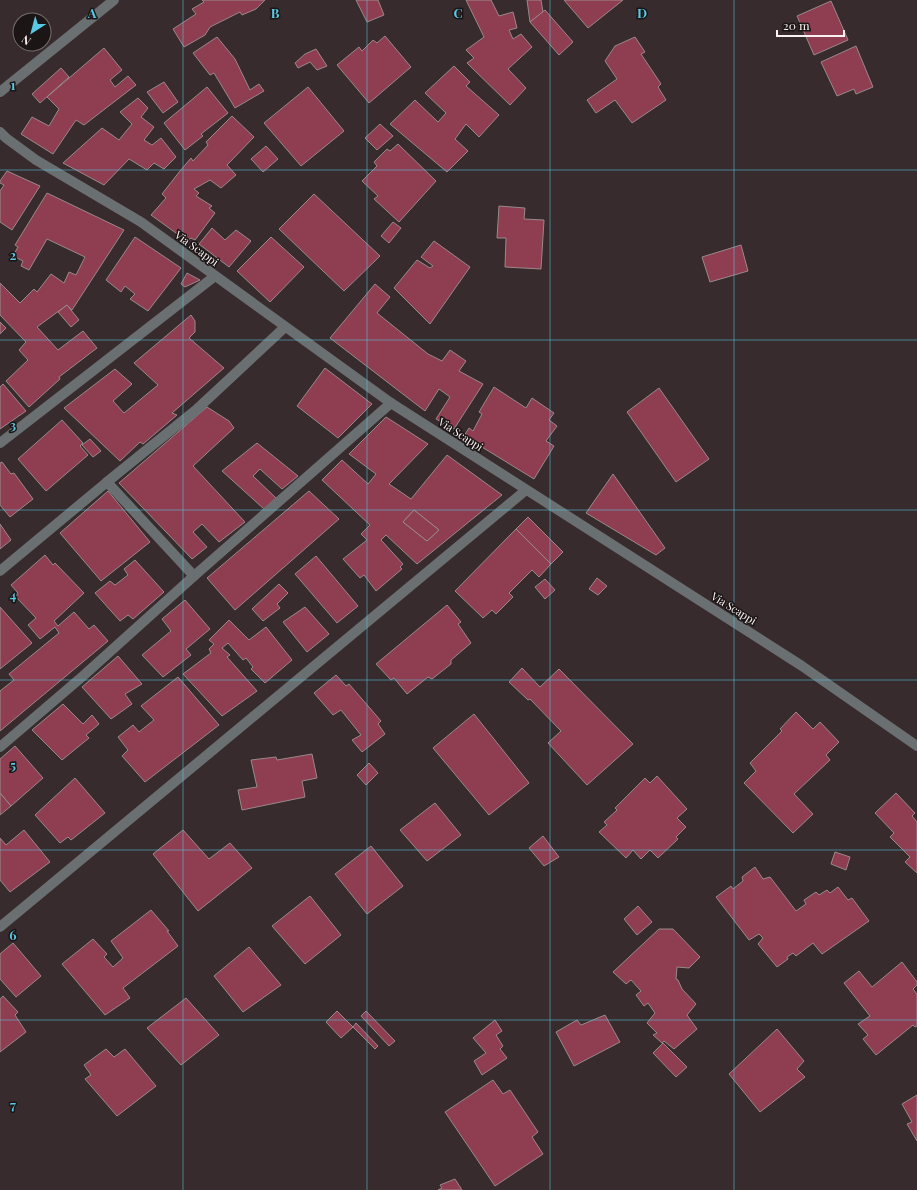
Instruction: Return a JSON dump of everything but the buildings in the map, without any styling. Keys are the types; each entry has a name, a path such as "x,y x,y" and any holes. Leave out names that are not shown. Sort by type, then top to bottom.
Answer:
{"street":[{"path":"0,92 114,0"},
{"name":"Via Scappi","path":"0,132 36,160 140,222 391,403 802,666 917,746"},
{"path":"0,443 215,276"},
{"path":"0,571 196,410 285,327"},
{"path":"0,747 83,676 194,576 391,403"},
{"path":"107,482 194,576"},
{"path":"0,927 526,490"}]}
